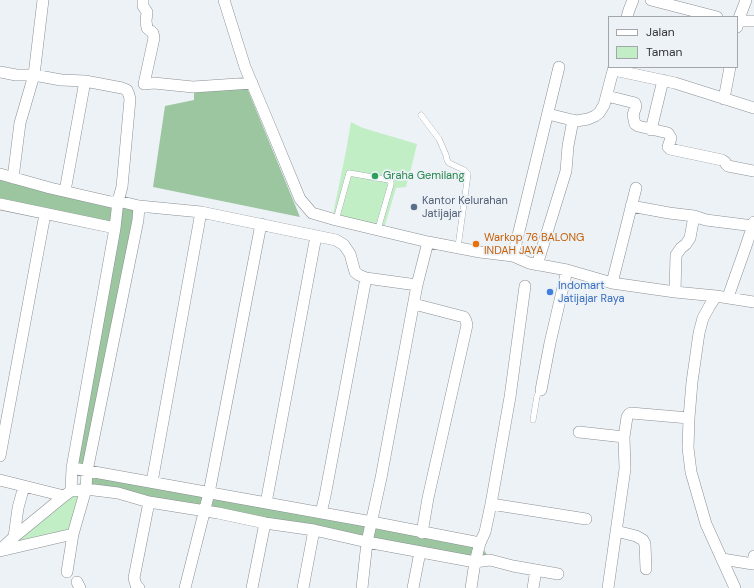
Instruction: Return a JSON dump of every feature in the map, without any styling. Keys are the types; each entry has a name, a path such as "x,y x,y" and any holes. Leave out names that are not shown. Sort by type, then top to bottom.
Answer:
{"street":[{"path":"13,178 20,123 34,75 43,0"},
{"path":"143,0 143,6 147,12 147,28 153,33 154,38 144,84 154,83 193,87 252,84"},
{"path":"224,0 245,67 252,84 300,199 312,213 428,242 480,252 513,256 529,263 567,270 612,283 675,292 722,296 754,302"},
{"path":"627,16 634,0"},
{"path":"651,0 713,16"},
{"path":"738,20 746,0"},
{"path":"738,23 754,21"},
{"path":"513,256 559,67"},
{"path":"724,99 730,68"},
{"path":"548,114 576,121 595,116 604,105 614,69 675,83 754,108"},
{"path":"0,72 16,75 34,75 61,80 85,81 122,88 127,90 130,99 122,187 118,202 115,228 96,337 67,494"},
{"path":"651,130 663,80"},
{"path":"65,191 85,81"},
{"path":"607,96 635,103 636,106 633,115 635,124 651,130 668,133 671,138 668,147 670,149 722,160 728,166 754,171"},
{"path":"537,265 566,171 568,146 573,120"},
{"path":"0,174 50,188 111,202 201,212 336,240 344,245 350,254 355,272 359,276 417,285"},
{"path":"612,283 636,188"},
{"path":"0,204 115,228"},
{"path":"67,572 73,534 86,488 87,471 138,220 139,206"},
{"path":"631,206 694,216 706,220 754,224 722,296 709,307 703,318 699,333 692,382 689,418 688,448 691,472 706,524 735,588"},
{"path":"152,482 201,212"},
{"path":"0,456 45,214"},
{"path":"675,292 676,255 690,238 694,216"},
{"path":"185,588 209,493 260,224"},
{"path":"266,503 316,236"},
{"path":"362,588 367,542 417,285 428,242"},
{"path":"542,388 550,343 567,270"},
{"path":"321,513 366,278"},
{"path":"471,588 475,562 480,543 485,532 491,504 510,397 525,286"},
{"path":"414,304 464,317 467,325 428,498 422,532"},
{"path":"96,337 114,340"},
{"path":"608,588 625,469 624,437 628,414 689,418"},
{"path":"579,432 624,437"},
{"path":"72,468 480,543 490,560"},
{"path":"0,480 67,494"},
{"path":"14,537 18,508 24,486"},
{"path":"0,551 14,537 67,494 86,488 118,493 149,502 204,510 265,523 314,530 420,552 475,562 490,560 558,574"},
{"path":"136,587 134,578 149,502"},
{"path":"491,504 586,519"},
{"path":"252,588 265,523"},
{"path":"303,588 314,530"},
{"path":"616,531 636,536 643,540 645,544 646,569"},
{"path":"0,551 73,534"},
{"path":"413,588 420,552"},
{"path":"722,559 754,562"},
{"path":"533,588 536,570"}],"lane":[{"path":"421,115 439,140 447,160 468,174 458,247"},
{"path":"336,220 349,173 389,180 391,184 378,229"},
{"path":"533,420 537,396 542,388"}],"green space":[{"path":"243,78 300,217 153,187 165,106 194,100 194,82"},
{"name":"Graha Gemilang","path":"351,122 363,128 417,144 406,187 396,188 384,229 333,214"},
{"path":"0,174 139,206 87,471 72,468 115,228 0,204"},
{"path":"87,471 480,543 490,560 86,489"},
{"path":"86,489 73,534 0,550 64,496"}],"place":[{"name":"Graha Gemilang","path":"375,176"},
{"name":"Kantor Kelurahan Jatijajar","path":"414,207"},
{"name":"Warkop 76 BALONG INDAH JAYA","path":"476,244"},
{"name":"Indomart Jatijajar Raya","path":"550,292"}]}
